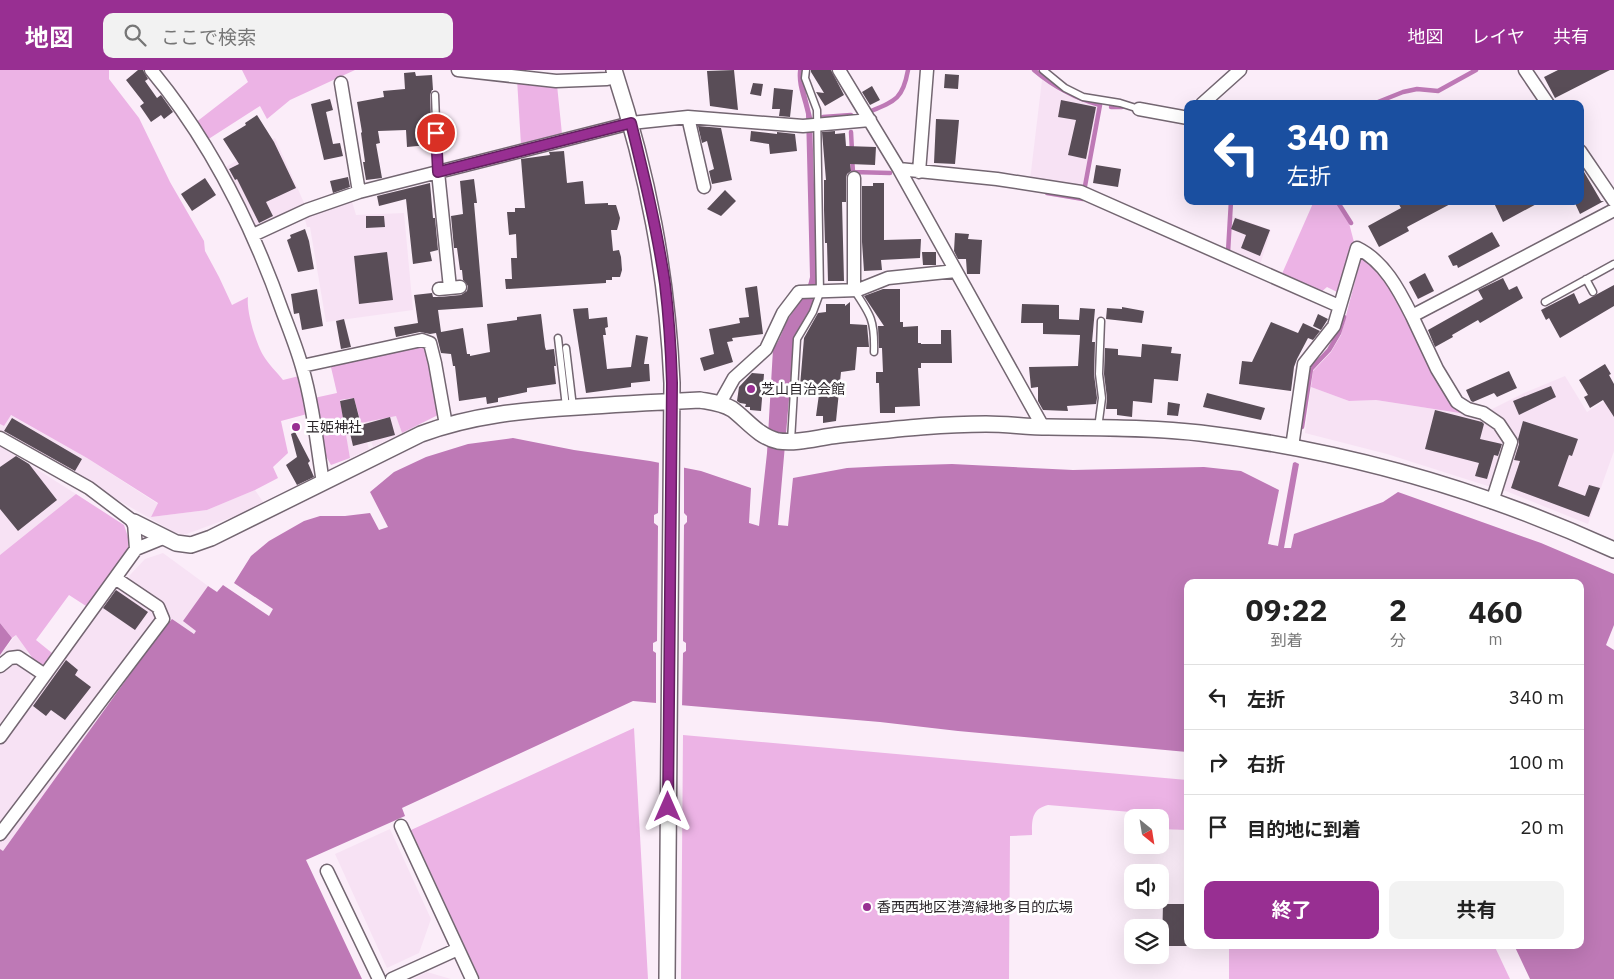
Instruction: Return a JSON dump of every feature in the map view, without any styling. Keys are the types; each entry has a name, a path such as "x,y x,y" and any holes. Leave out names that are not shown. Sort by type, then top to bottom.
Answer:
{"street":[{"path":"151,70 219,168 253,235 275,289 302,366 309,395 323,483"},
{"path":"458,70 556,81 607,79 615,73 631,123 650,202 665,284 672,365 667,979"},
{"path":"839,70 899,169 1043,427"},
{"path":"919,172 927,70"},
{"path":"1206,100 1240,70"},
{"path":"1525,70 1545,100"},
{"path":"341,83 359,192"},
{"path":"1139,109 1184,117"},
{"path":"253,235 307,210 359,192 631,123 688,117 818,126 870,120"},
{"path":"688,117 704,188"},
{"path":"1584,157 1614,201"},
{"path":"899,169 996,179 1081,192 1339,306"},
{"path":"438,172 450,288"},
{"path":"854,178 854,290"},
{"path":"1412,316 1614,210"},
{"path":"1292,447 1304,364 1334,326 1357,248 1364,251 1385,270 1396,284 1437,369 1457,402 1499,424 1511,442 1492,502"},
{"path":"720,403 734,378 766,349 783,313 799,292 820,293 854,290 888,278 956,271"},
{"path":"302,366 422,340 430,343 446,425"},
{"path":"0,438 89,488 134,522 176,543 191,545 211,538 421,434 446,425 482,416 570,407 700,400 720,403 731,409 762,435 776,440 791,442 836,435 955,424 1199,433 1292,447 1339,456 1384,468 1492,502 1548,522 1614,550"},
{"path":"134,522 136,549"},
{"path":"0,737 136,549 164,538"},
{"path":"0,834 163,619 158,607 115,578"},
{"path":"0,666 10,658 18,657 45,675"},
{"path":"401,826 472,979"},
{"path":"327,871 379,979"},
{"path":"392,979 458,949"}],"lane":[{"path":"791,442 797,339 813,312 820,293 817,110 805,78 806,70"},
{"path":"1043,70 1065,88 1083,97 1120,103 1139,109"},
{"path":"435,95 438,172"},
{"path":"1545,302 1614,264"},
{"path":"1586,279 1593,292"},
{"path":"854,290 869,312 874,324 874,352"},
{"path":"1098,428 1102,398 1099,374 1101,321"},
{"path":"558,338 570,407"},
{"path":"566,348 570,407"}],"shaded area":[{"path":"0,70 109,70 109,79 139,118 170,182 204,241 205,251 232,305 248,297 252,327 257,343 265,358 283,380 299,376 307,414 281,421 288,453 273,467 278,478 207,510 151,517 158,503 87,458 11,415 4,426 0,424"},
{"path":"242,70 355,70 290,100 267,119 260,106 207,140 195,123 248,82"},
{"path":"798,70 803,70 803,81 812,117 817,286 811,310 794,342 778,525 788,526 793,478 847,468 952,464 1073,470 1204,467 1241,471 1279,490 1268,544 1278,546 1293,463 1295,462 1299,464 1284,548 1291,548 1294,534 1383,502 1398,492 1541,543 1614,574 1614,625 1606,645 1614,650 1614,979 1530,979 1516,949 1584,949 1584,579 1184,579 1184,752 880,722 633,701 402,808 405,816 306,860 362,979 0,979 0,849 3,851 146,652 172,619 194,634 196,631 183,621 208,586 217,592 223,585 269,616 273,609 234,583 251,556 269,541 304,521 320,516 370,513 379,530 388,527 370,492 394,472 426,457 468,444 513,438 701,471 751,488 749,523 759,526 767,453 773,349 805,293 810,277 806,114"},
{"path":"517,79 557,85 562,134 521,145"},
{"path":"1042,80 1063,94 1098,106 1082,189 1030,180"},
{"path":"275,138 305,205 255,229 224,168"},
{"path":"351,198 356,215 404,213 413,310 326,322 310,227 307,227 304,216"},
{"path":"1312,205 1338,205 1349,223 1355,246 1341,294 1327,287 1320,293 1281,276"},
{"path":"1230,215 1271,230 1259,268 1228,252"},
{"path":"1361,258 1367,260 1381,273 1466,414 1376,400 1349,401 1311,387 1313,371 1331,352 1341,335"},
{"path":"427,345 440,414 402,433 396,416 361,423 354,398 340,400 350,458 331,465 323,451 314,398 337,393 330,363"},
{"path":"1565,376 1587,412 1614,395 1614,451 1588,524 1501,489 1513,443 1486,412 1524,393"},
{"path":"1311,387 1349,401 1376,400 1482,418 1497,427 1507,442 1494,488 1387,454 1305,433"},
{"path":"354,398 369,449 350,458 339,401"},
{"path":"10,415 87,458 158,504 151,517 207,510 255,490 265,505 184,535 174,532 0,433 0,424 4,426"},
{"path":"396,415 402,433 373,447 365,422"},
{"path":"0,446 76,494 0,555"},
{"path":"76,494 124,525 129,540 127,553 86,606 69,595 36,640 52,653 44,665 36,663 16,635 12,638 0,623 0,555"},
{"path":"163,553 208,586 184,621 196,631 194,634 187,629 146,652 3,851 0,849 0,744 115,590 132,584 129,576 145,559"},
{"path":"0,623 12,638 0,655"},
{"path":"16,635 28,652 19,665 30,674 30,683 0,724 0,655"},
{"path":"634,728 648,979 480,979 411,830"},
{"path":"683,735 1184,780 1184,830 1169,829 1169,809 1124,809 1124,811 1048,805 1038,809 1035,813 1032,835 1010,836 1009,979 681,979"},
{"path":"390,829 431,919 419,953 387,968 335,854"},
{"path":"1229,949 1496,949 1510,979 1229,979"},
{"path":"427,972 451,979 413,979"}],"pier":[{"path":"659,460 684,465 684,513 687,516 687,522 684,525 683,641 686,643 686,651 683,653 682,708 656,705 656,653 653,651 653,643 657,641 658,526 654,523 654,515 658,513"}],"building":[{"path":"138,70 143,70 148,79 145,81 157,98 161,95 173,112 164,119 161,115 151,122 140,106 144,103 126,80"},
{"path":"734,70 738,110 710,106 707,71"},
{"path":"811,70 831,70 844,95 825,106 816,92 824,93"},
{"path":"1558,70 1610,70 1555,98 1544,77"},
{"path":"415,72 416,76 432,75 433,90 430,95 432,143 407,147 406,130 378,131 380,143 376,144 382,178 366,180 362,132 357,102 384,97 383,91 405,89 404,73"},
{"path":"945,74 959,75 958,89 944,88"},
{"path":"753,83 763,84 761,96 750,94"},
{"path":"872,86 880,100 870,105 862,92"},
{"path":"774,88 793,90 790,117 779,116 780,109 772,109"},
{"path":"330,99 333,110 326,112 333,144 340,143 343,156 324,160 311,104"},
{"path":"1061,100 1096,107 1086,159 1068,155 1076,120 1058,117"},
{"path":"257,115 274,142 296,188 266,202 273,216 259,223 237,179 235,180 229,169 239,164 223,139 246,125 245,123"},
{"path":"936,119 959,120 955,164 934,163"},
{"path":"698,126 721,128 732,180 712,184 709,171 714,169 707,141 702,143"},
{"path":"751,131 795,134 797,151 770,154 769,144 750,141"},
{"path":"835,131 835,134 845,133 846,146 876,147 875,165 850,164 851,171 847,174 846,178 846,202 842,202 844,281 828,281 827,243 825,243 824,180 826,180 822,132"},
{"path":"564,151 567,183 583,181 585,204 608,203 608,205 616,205 620,218 617,230 611,230 613,251 619,250 621,257 622,270 620,277 612,277 612,280 606,280 606,283 506,289 505,279 512,279 511,258 517,258 516,234 509,235 507,212 515,212 515,208 525,208 521,159 550,155 549,152"},
{"path":"1096,165 1121,169 1118,187 1093,183"},
{"path":"1584,172 1601,201 1604,201 1580,214 1576,205 1584,205"},
{"path":"348,177 350,187 333,193 330,181"},
{"path":"205,178 216,195 192,211 181,194"},
{"path":"474,179 477,203 474,203 483,307 438,310 441,332 463,328 467,354 470,354 470,356 490,352 487,324 517,320 517,317 541,314 545,347 546,350 554,349 556,366 554,366 556,384 527,388 527,392 498,398 498,402 487,404 486,397 459,401 455,366 453,366 451,354 441,353 436,333 420,332 396,337 394,327 418,323 414,295 432,293 433,297 440,297 461,295 467,291 468,286 463,280 462,270 460,270 457,248 454,248 451,216 463,214 460,181"},
{"path":"430,183 438,250 430,252 432,261 413,264 406,199 379,206 377,196"},
{"path":"873,183 884,183 884,240 921,239 920,258 881,260 882,270 864,271 862,186 873,186"},
{"path":"725,190 736,201 721,216 707,209"},
{"path":"1399,205 1448,205 1407,227 1409,231 1379,247 1368,226 1401,208"},
{"path":"1495,205 1535,205 1503,222"},
{"path":"366,216 384,216 385,227 366,228"},
{"path":"1235,218 1270,230 1260,256 1241,248 1246,235 1231,229"},
{"path":"305,229 314,269 298,272 287,240 291,238 290,235"},
{"path":"1492,232 1500,246 1458,268 1457,265 1453,266 1448,256"},
{"path":"955,233 969,234 968,239 982,240 980,274 967,274 966,259 958,259 954,251"},
{"path":"387,252 393,300 359,304 354,256"},
{"path":"922,252 936,252 936,265 923,265"},
{"path":"1425,273 1434,291 1418,299 1409,282"},
{"path":"1503,278 1509,290 1517,286 1523,298 1480,323 1478,320 1435,347 1428,330 1483,299 1478,290"},
{"path":"1614,285 1614,306 1560,338 1549,318 1546,320 1541,310 1574,293 1579,304"},
{"path":"757,286 763,334 732,338 733,341 727,342 733,362 704,371 700,358 714,354 709,329 740,323 739,318 749,317 745,288"},
{"path":"317,289 323,326 302,330 299,313 294,314 291,294"},
{"path":"883,289 900,289 900,322 903,322 903,327 918,326 918,343 941,344 941,330 951,330 952,363 921,363 921,368 918,368 920,406 895,407 895,413 880,413 879,383 876,383 876,372 883,372 882,348 879,348 878,326 884,326 864,296"},
{"path":"850,302 850,324 867,325 869,347 857,347 855,370 841,372 836,421 823,423 823,416 816,416 820,387 800,386 804,338 818,313 826,312 826,304 845,304 845,306"},
{"path":"1022,304 1059,305 1059,319 1079,320 1080,308 1095,309 1092,342 1095,342 1094,374 1096,404 1067,406 1068,411 1043,410 1038,401 1038,387 1031,388 1029,367 1078,366 1080,335 1043,334 1043,323 1021,323"},
{"path":"1122,307 1144,311 1142,323 1106,319 1107,308 1122,309"},
{"path":"588,308 589,319 607,317 608,327 605,328 606,335 603,335 607,369 631,367 636,335 648,337 644,364 649,364 650,381 631,383 631,387 586,393 573,309"},
{"path":"1318,314 1328,319 1321,330 1313,326"},
{"path":"344,319 351,347 341,349 336,321"},
{"path":"1271,322 1298,333 1303,323 1320,331 1313,340 1308,338 1297,359 1291,391 1239,384 1242,361 1252,362"},
{"path":"1142,344 1172,347 1171,353 1181,354 1178,381 1154,379 1152,403 1133,401 1132,417 1117,415 1117,409 1106,409 1105,348 1118,349 1118,355 1141,357"},
{"path":"1605,364 1614,384 1614,417 1603,400 1590,408 1584,397 1588,395 1579,380"},
{"path":"1509,371 1517,388 1497,397 1494,393 1473,402 1471,401 1466,390"},
{"name":"芝山自治会館","path":"752,373 764,374 761,411 750,410 750,407 745,407 746,404 737,401 739,387"},
{"path":"1551,386 1556,397 1519,415 1513,401"},
{"path":"1207,393 1265,408 1261,420 1203,407"},
{"path":"354,398 361,425 390,417 395,435 353,446 350,433 347,434 344,424 340,401"},
{"path":"1168,402 1180,404 1178,416 1167,415"},
{"path":"1435,410 1482,422 1484,424 1480,439 1502,444 1498,456 1494,455 1487,479 1475,476 1479,463 1425,449"},
{"path":"12,418 82,459 75,471 4,431"},
{"path":"1523,421 1578,439 1572,456 1569,455 1558,486 1585,496 1589,485 1600,488 1589,517 1511,488 1520,461 1514,460"},
{"path":"295,432 310,461 308,463 314,477 297,485 286,465 297,457 291,434"},
{"path":"16,456 29,464 57,500 18,531 0,509 0,467"},
{"path":"116,590 148,612 135,630 103,608"},
{"path":"66,660 78,670 75,675 91,687 65,720 51,710 46,716 33,706"},
{"path":"1169,904 1184,904 1184,946 1169,946 1169,919 1163,919 1163,909 1169,909"}],"waterway":[{"path":"871,111 887,104 901,93 908,70"},
{"path":"1034,70 1049,82 1065,91 1100,105 1085,186"},
{"path":"1383,100 1417,89 1438,91 1476,70"},
{"path":"1111,107 1122,107"},
{"path":"823,117 851,115"},
{"path":"851,132 852,151"},
{"path":"852,158 853,172 890,173"},
{"path":"1047,193 1083,199"},
{"path":"1228,252 1231,205"},
{"path":"1340,205 1351,223"},
{"path":"1302,427 1311,369 1329,350 1339,333 1344,317"}],"place":[{"name":"芝山自治会館","path":"751,389"},
{"name":"玉姫神社","path":"296,427"},
{"name":"香西西地区港湾緑地多目的広場","path":"867,907"}],"route":[{"path":"436,133 438,172 631,123 659,248 665,284 671,357 672,460 668,807"}]}
